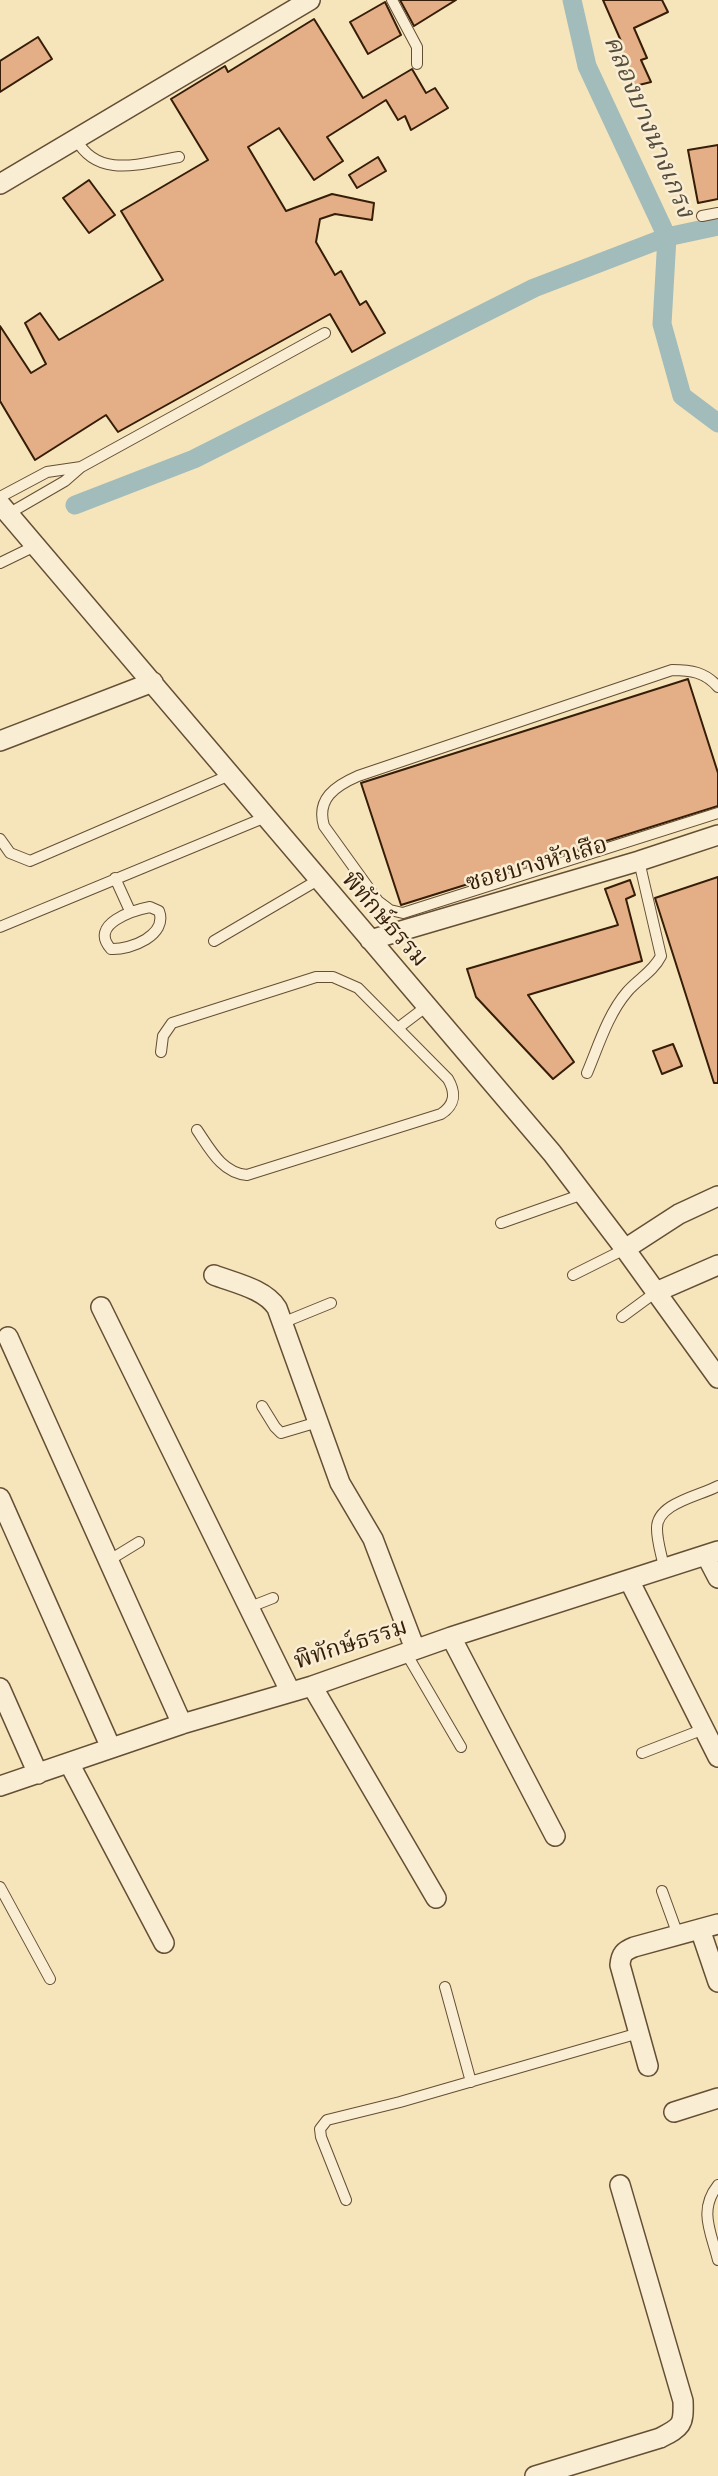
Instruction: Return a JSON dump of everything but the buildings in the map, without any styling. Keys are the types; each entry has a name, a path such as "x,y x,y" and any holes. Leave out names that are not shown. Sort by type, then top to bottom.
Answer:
{"street":[{"path":"0,184 310,0"},
{"name":"พิทักษ์ธรรม","path":"3,505 552,1153 656,1292 707,1355 718,1378"},
{"path":"0,741 153,682"},
{"name":"ซอยบางหัวเสือ","path":"370,940 718,835"},
{"path":"625,1249 679,1214 718,1196"},
{"path":"656,1292 718,1265"},
{"path":"214,1275 271,1299 282,1322 340,1483 373,1539 411,1651"},
{"path":"101,1307 290,1690"},
{"path":"8,1337 182,1724"},
{"path":"0,1498 111,1748"},
{"path":"712,1553 718,1578"},
{"name":"พิทักษ์ธรรม","path":"0,1786 182,1724 290,1690 312,1686 451,1637 712,1553"},
{"path":"629,1580 718,1757"},
{"path":"451,1637 555,1836"},
{"path":"312,1686 436,1898"},
{"path":"0,1688 38,1774"},
{"path":"69,1763 164,1942"},
{"path":"648,2066 620,1965 625,1950 709,1927 718,1982"},
{"path":"674,2112 718,2098"},
{"path":"535,2476 660,2438 677,2429 684,2420 683,2402 620,2186"}],"lane":[{"path":"392,0 417,47 417,64"},
{"path":"76,139 91,159 103,164 122,166 179,157"},
{"path":"702,216 718,213"},
{"path":"3,505 65,481 81,467 325,333"},
{"path":"3,505 47,472 81,467"},
{"path":"0,564 35,546"},
{"path":"718,687 710,678 699,672 672,670 358,776 331,791 321,816 324,827 378,901 390,910 403,913 718,813"},
{"path":"0,839 10,853 30,861 230,775"},
{"path":"0,927 266,817"},
{"path":"587,1073 614,1011 627,992 657,964 661,956 639,861"},
{"path":"115,878 130,911"},
{"path":"214,941 318,880"},
{"path":"150,906 159,911 162,919 160,926 155,934 121,949 111,948 106,944 108,927 116,918 130,911 150,906"},
{"path":"161,1052 163,1036 172,1023 316,976 334,977 358,988 448,1079 453,1088 452,1104 441,1114 247,1175 227,1169 197,1130"},
{"path":"398,1028 427,1006"},
{"path":"501,1223 584,1194"},
{"path":"573,1275 625,1249"},
{"path":"622,1317 656,1292"},
{"path":"282,1322 331,1303"},
{"path":"262,1406 281,1433 318,1422"},
{"path":"664,1569 656,1529 659,1519 672,1506 718,1486"},
{"path":"108,1561 139,1542"},
{"path":"250,1606 273,1598"},
{"path":"411,1651 461,1747"},
{"path":"642,1754 704,1729"},
{"path":"0,1888 50,1979"},
{"path":"662,1891 678,1936"},
{"path":"446,1987 471,2082"},
{"path":"346,2200 321,2137 320,2129 327,2120 639,2033"},
{"path":"718,2185 705,2208 718,2260"}],"waterway":[{"name":"คลองบางนางเกรง","path":"572,0 587,66 667,237 662,324 682,396 718,423"},
{"path":"75,505 194,459 534,288 667,237 718,226"}]}
